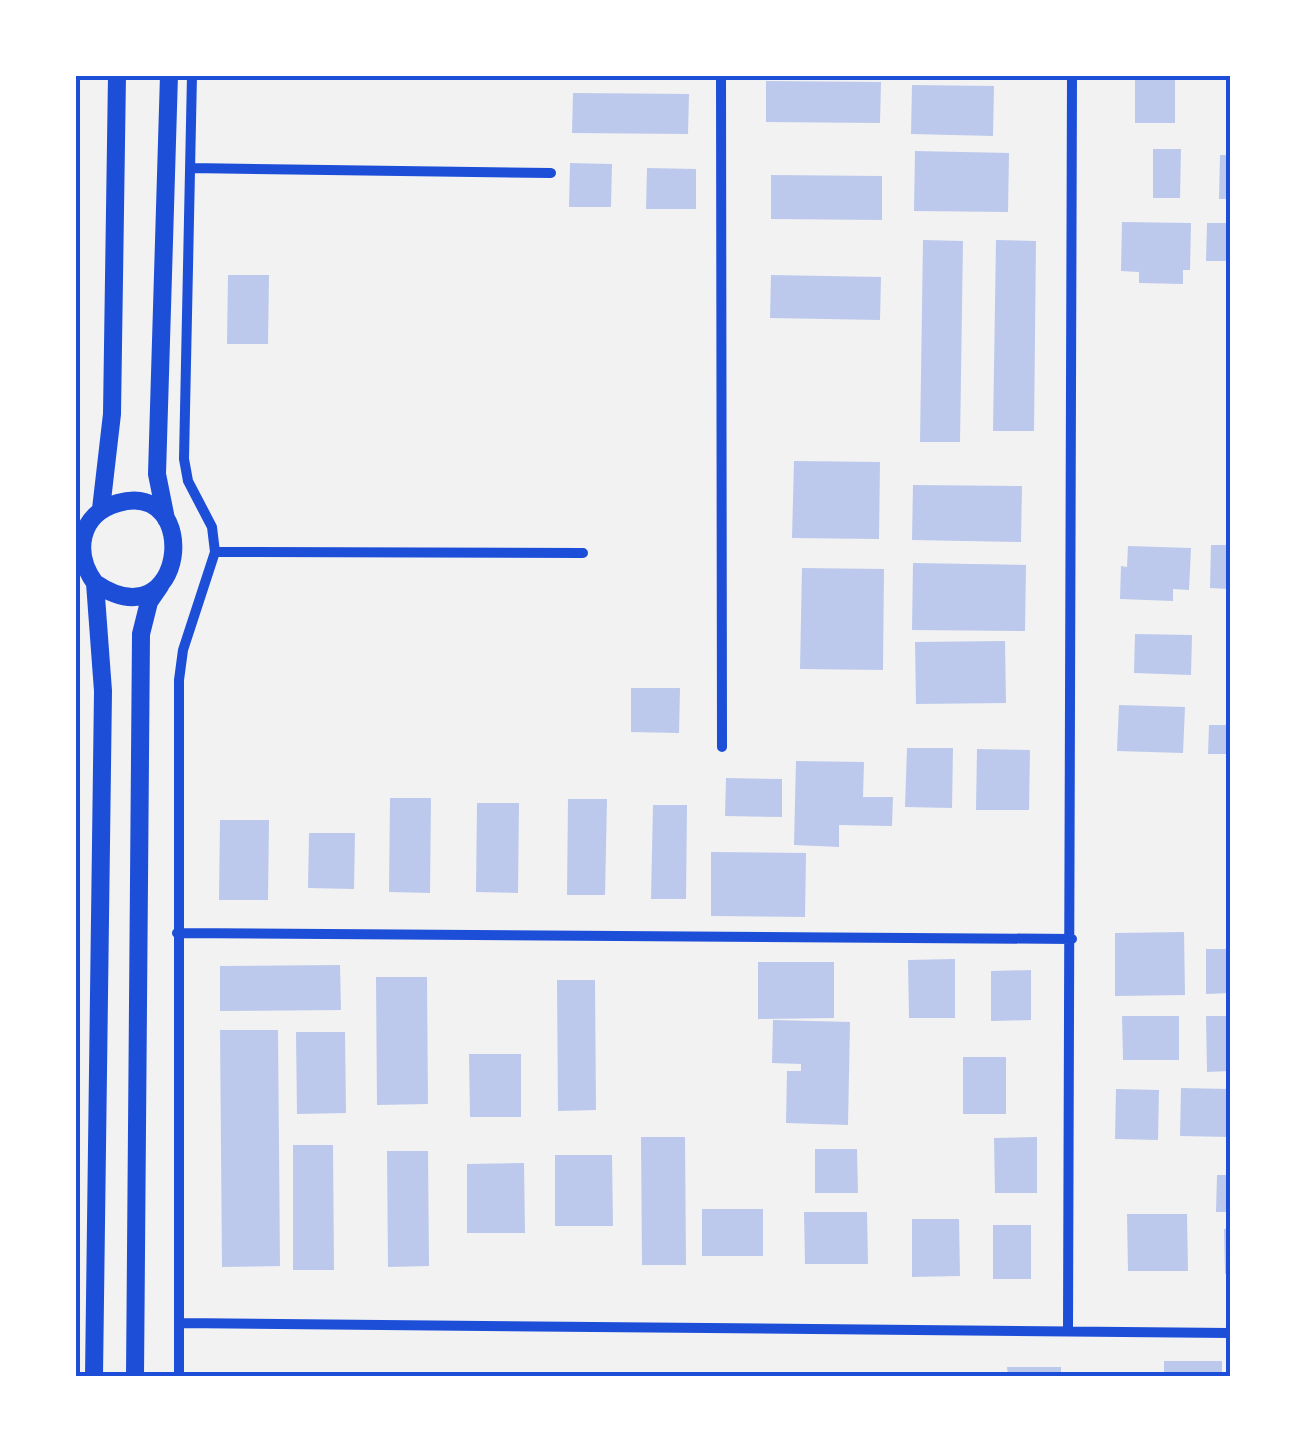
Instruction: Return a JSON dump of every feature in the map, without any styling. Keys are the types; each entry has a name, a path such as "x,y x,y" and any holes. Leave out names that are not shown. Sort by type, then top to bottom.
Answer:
{"main road":[{"path":"117,75 112,414 101,509 78,544 85,570 95,583 123,596 136,596 162,584"},
{"path":"135,1376 141,634 149,602 173,565 176,546 166,520 157,474 168,75"},
{"path":"101,509 123,501 144,503 166,520"},
{"path":"94,1376 103,690 95,583"}],"street":[{"path":"179,1376 179,680 186,639 215,552 212,527 188,481 184,458 192,75"},
{"path":"721,75 722,747"},
{"path":"1068,1329 1072,75"},
{"path":"190,168 551,174"},
{"path":"215,552 583,553"},
{"path":"177,933 1072,939"},
{"path":"178,1323 1230,1333"}],"building":[{"path":"1135,75 1175,75 1175,123 1135,123"},
{"path":"766,81 881,82 880,123 766,122"},
{"path":"912,85 994,86 993,136 911,134"},
{"path":"573,93 689,94 688,134 572,133"},
{"path":"1153,149 1181,149 1180,198 1153,198"},
{"path":"915,151 1009,153 1008,212 914,211"},
{"path":"1220,155 1230,155 1230,199 1219,199"},
{"path":"570,163 612,164 611,207 569,207"},
{"path":"647,168 696,169 696,209 646,209"},
{"path":"771,175 882,176 882,220 771,219"},
{"path":"1122,222 1191,223 1190,270 1183,270 1183,284 1139,283 1139,272 1121,271"},
{"path":"1207,223 1230,223 1230,261 1206,261"},
{"path":"923,240 963,241 960,442 920,442"},
{"path":"996,240 1036,241 1034,431 993,431"},
{"path":"228,275 269,275 268,344 227,344"},
{"path":"771,275 881,277 880,320 770,318"},
{"path":"794,461 880,462 879,539 792,538"},
{"path":"913,485 1022,486 1021,542 912,540"},
{"path":"1211,545 1230,545 1230,589 1210,588"},
{"path":"1128,546 1191,548 1189,590 1173,589 1173,601 1120,599 1121,566 1127,567"},
{"path":"913,563 1026,565 1025,631 912,630"},
{"path":"802,568 884,569 883,670 800,669"},
{"path":"1135,634 1192,635 1191,675 1134,673"},
{"path":"1005,641 1006,703 916,704 915,642"},
{"path":"631,688 680,688 679,733 631,732"},
{"path":"1119,705 1185,707 1183,753 1117,751"},
{"path":"1209,725 1230,725 1230,754 1208,754"},
{"path":"907,748 953,748 952,808 905,807"},
{"path":"977,749 1030,750 1029,810 976,810"},
{"path":"796,761 864,762 863,797 893,797 892,826 839,825 839,847 794,845"},
{"path":"726,778 782,779 782,817 725,816"},
{"path":"390,798 431,798 430,893 389,892"},
{"path":"568,799 607,799 605,895 567,895"},
{"path":"477,803 519,803 518,893 476,892"},
{"path":"653,805 687,805 686,899 651,899"},
{"path":"220,820 269,820 268,900 219,900"},
{"path":"309,833 355,833 354,889 308,888"},
{"path":"711,852 806,853 805,917 711,916"},
{"path":"1184,932 1185,995 1115,996 1115,933"},
{"path":"1206,949 1230,949 1230,993 1206,994"},
{"path":"955,959 955,1018 909,1018 908,960"},
{"path":"758,962 834,962 834,1018 758,1019"},
{"path":"340,965 341,1010 220,1011 220,966"},
{"path":"1031,970 1031,1020 991,1021 991,971"},
{"path":"376,977 427,977 428,1104 377,1105"},
{"path":"557,980 595,980 596,1110 558,1111"},
{"path":"1122,1016 1179,1016 1179,1060 1123,1060"},
{"path":"1206,1016 1230,1016 1230,1071 1207,1072"},
{"path":"773,1020 850,1022 848,1125 786,1123 787,1071 801,1071 801,1064 772,1063"},
{"path":"220,1030 278,1030 280,1266 222,1267"},
{"path":"296,1032 345,1032 346,1113 297,1114"},
{"path":"469,1054 521,1054 521,1117 470,1117"},
{"path":"963,1057 1006,1057 1006,1114 963,1114"},
{"path":"1181,1088 1230,1089 1230,1137 1180,1136"},
{"path":"1116,1089 1159,1090 1158,1140 1115,1139"},
{"path":"641,1137 685,1137 686,1265 642,1265"},
{"path":"1037,1137 1037,1193 995,1193 994,1138"},
{"path":"293,1145 333,1145 334,1270 293,1270"},
{"path":"815,1149 857,1149 858,1193 815,1193"},
{"path":"387,1151 428,1151 429,1266 388,1267"},
{"path":"555,1155 612,1155 613,1226 555,1226"},
{"path":"524,1163 525,1233 467,1233 467,1164"},
{"path":"1217,1175 1230,1175 1230,1212 1216,1212"},
{"path":"702,1209 763,1209 763,1256 702,1256"},
{"path":"804,1212 867,1212 868,1264 805,1264"},
{"path":"1127,1214 1187,1214 1188,1271 1128,1271"},
{"path":"912,1219 959,1219 960,1276 912,1277"},
{"path":"993,1225 1031,1225 1031,1279 993,1279"},
{"path":"1224,1229 1230,1229 1230,1274 1225,1274"},
{"path":"1164,1361 1222,1361 1222,1376 1164,1376"},
{"path":"1007,1367 1061,1367 1061,1376 1008,1376"}]}
